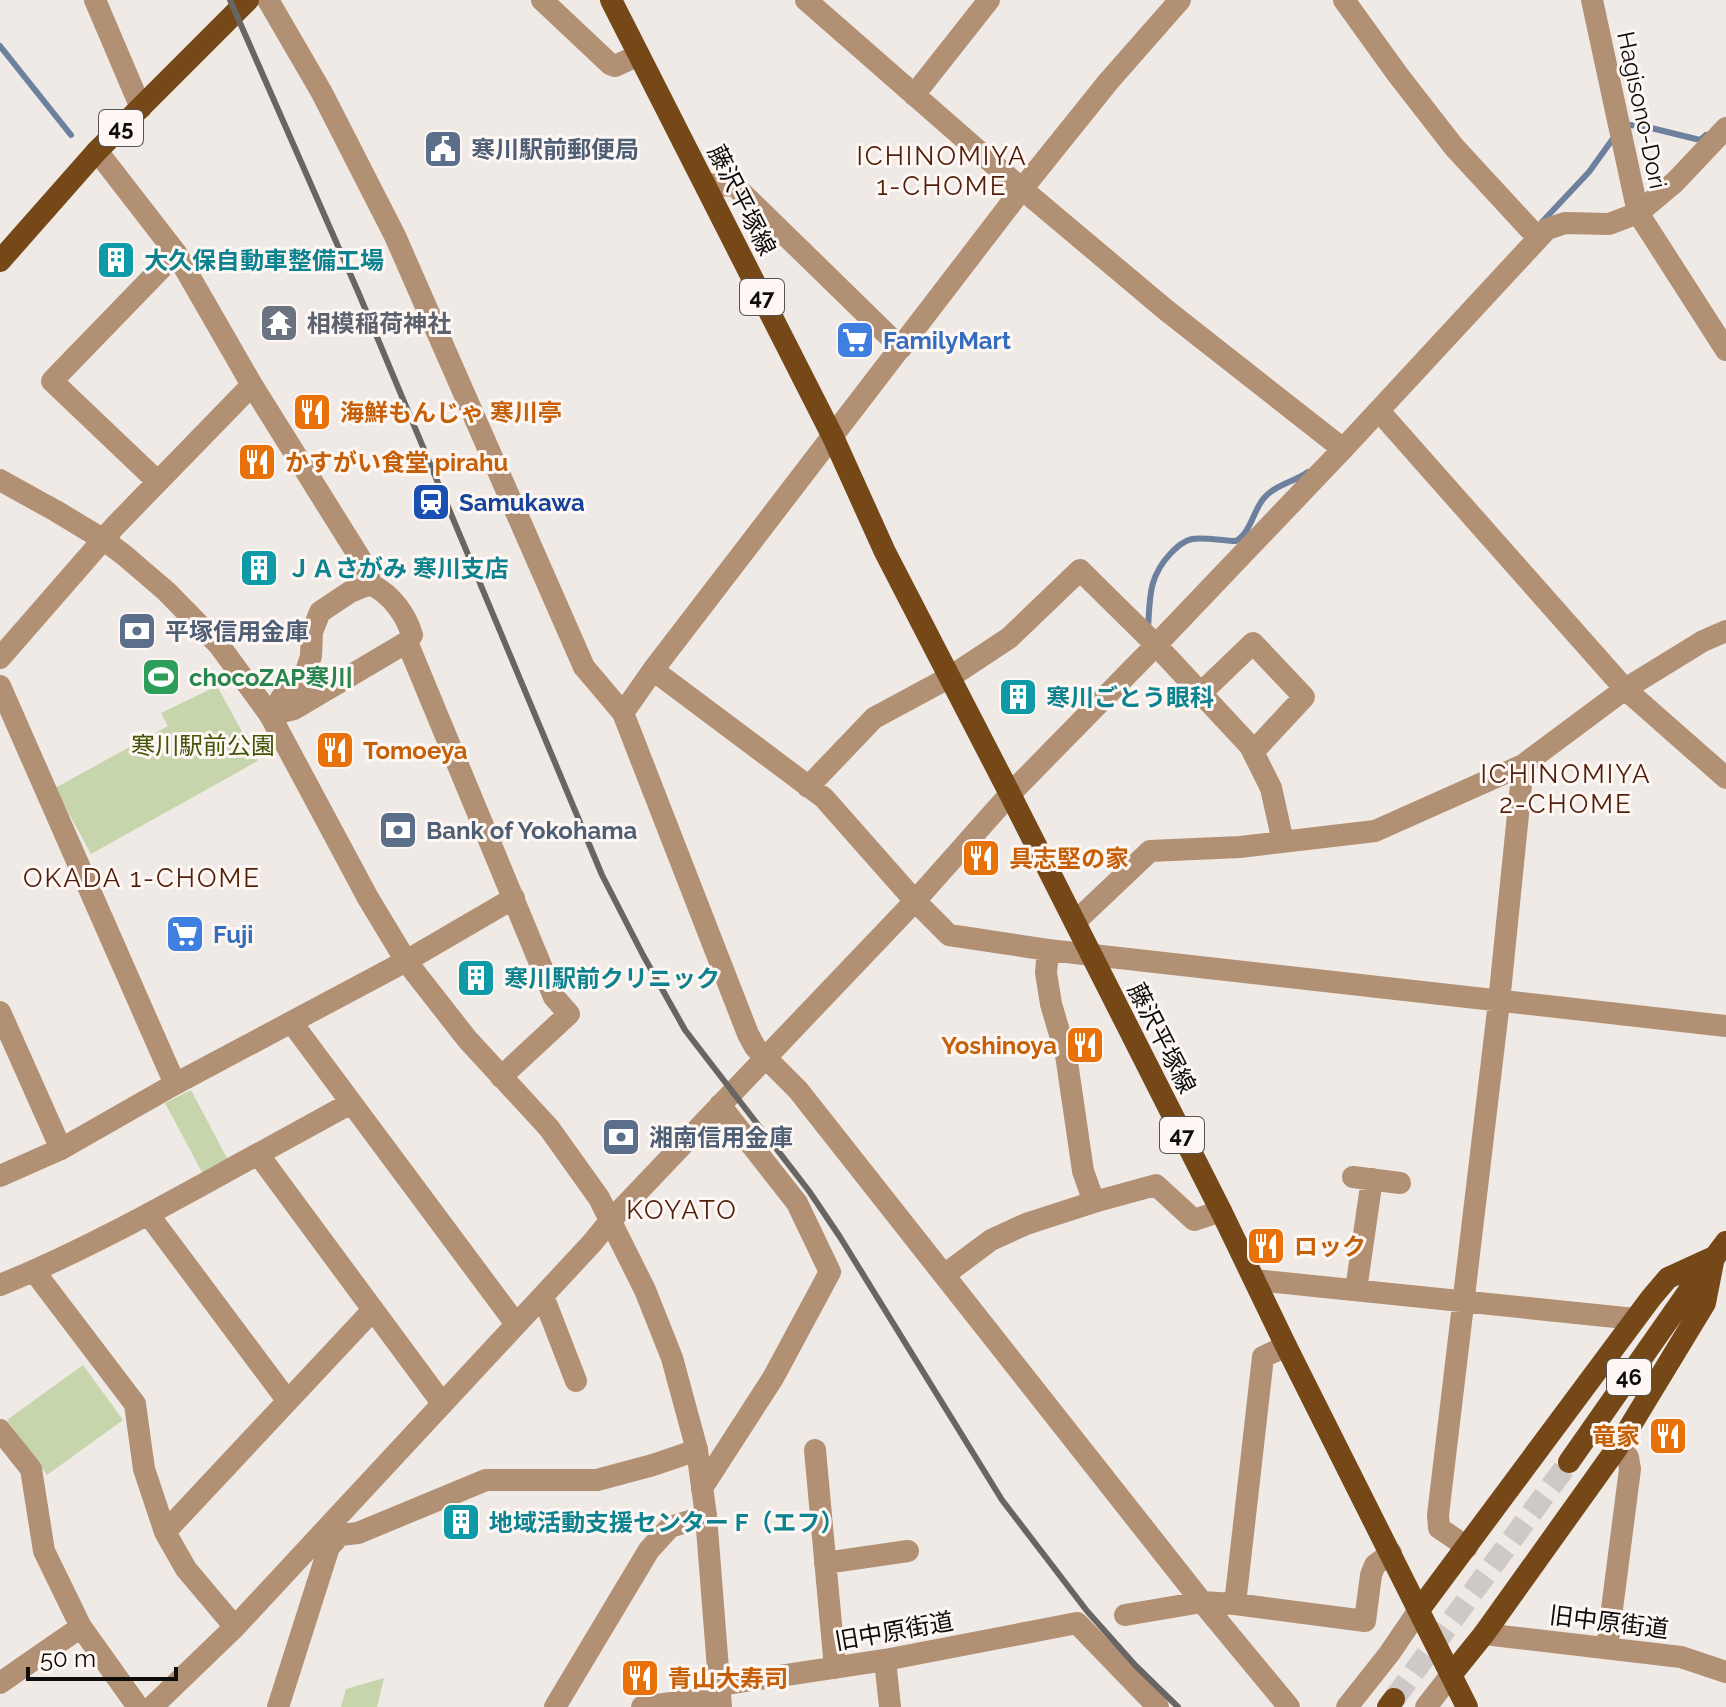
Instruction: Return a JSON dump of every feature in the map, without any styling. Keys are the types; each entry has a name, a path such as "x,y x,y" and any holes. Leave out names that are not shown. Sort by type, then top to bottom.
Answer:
{"main road":[{"name":"45","path":"0,261 97,151 248,0"},
{"name":"藤沢平塚線","path":"611,0 833,437 885,552 1221,1211 1422,1616"},
{"name":"46","path":"1569,1462 1688,1292 1722,1256"},
{"path":"1422,1616 1467,1547 1668,1278 1722,1256"},
{"path":"1447,1667 1484,1634 1617,1448 1705,1303 1722,1256"},
{"name":"47","path":"1422,1616 1467,1707"}],"street":[{"path":"95,0 141,108"},
{"path":"268,0 322,93 395,236 584,667 623,713 755,1047 798,1090 1202,1602 1289,1707"},
{"path":"542,0 610,64 615,66 639,55"},
{"path":"806,0 1022,189 1177,318 1343,449"},
{"path":"914,95 989,0"},
{"path":"623,713 1022,189 1108,82 1180,0"},
{"path":"1344,0 1454,147 1538,238"},
{"name":"Hagisono-Dori","path":"1592,0 1638,213 1726,350"},
{"path":"152,1707 324,1542 442,1403 610,1221 915,901 1150,639 1343,449 1538,238 1547,229 1565,223 1609,224 1638,213 1675,182 1726,128"},
{"path":"97,151 176,253 252,385 360,558 372,585"},
{"path":"705,184 735,186 901,348"},
{"path":"157,481 52,381 176,253"},
{"path":"0,658 157,481 252,385"},
{"path":"1379,411 1625,689 1726,778"},
{"path":"0,480 104,540 166,591 219,645 270,715 368,898 406,961 467,1039 549,1128 592,1187 645,1290 672,1358 697,1450 706,1516 720,1695"},
{"path":"808,787 874,718 946,670 1009,638 1080,570 1150,639 1250,746 1271,788 1283,842"},
{"path":"372,585 384,591 409,626 412,635 407,642 294,709 270,715 284,694 304,678 311,656 312,632 320,612 357,588 372,585"},
{"path":"1075,922 1150,851 1240,847 1375,831 1523,765 1625,689 1703,641 1726,631"},
{"path":"407,642 554,997 569,1014 501,1077"},
{"path":"1201,693 1253,643 1304,697 1253,752"},
{"path":"653,670 824,798 949,935 1048,950 1726,1026"},
{"path":"0,686 175,1084"},
{"path":"1467,1547 1439,1528 1438,1515 1499,1002 1523,765"},
{"path":"0,1176 61,1149 175,1084 406,961 514,898"},
{"path":"1048,950 1046,973 1051,1004 1066,1055 1083,1171 1094,1202"},
{"path":"0,1012 61,1149"},
{"path":"292,1023 516,1324"},
{"path":"0,1285 148,1214 351,1103"},
{"path":"702,1488 773,1378 830,1272 797,1203 720,1105"},
{"path":"258,1154 442,1403"},
{"path":"1356,1290 1362,1178 1400,1183"},
{"path":"944,1275 991,1240 1026,1224 1156,1185 1194,1220 1221,1211"},
{"path":"148,1214 287,1400"},
{"path":"34,1271 135,1404 144,1469 165,1532 186,1569 235,1627"},
{"path":"1255,1280 1635,1319"},
{"path":"543,1296 576,1381"},
{"path":"165,1532 372,1311"},
{"path":"1235,1604 1263,1357 1286,1346"},
{"path":"0,1430 31,1469 44,1551 81,1627 138,1707"},
{"path":"1607,1648 1630,1469 1628,1457 1617,1448"},
{"path":"324,1542 340,1535 358,1533 486,1480 597,1480 697,1450"},
{"path":"815,1450 835,1668"},
{"path":"555,1707 649,1550 670,1527 706,1516"},
{"path":"278,1707 324,1542"},
{"path":"825,1563 908,1551"},
{"path":"1125,1615 1202,1602 1365,1621 1371,1575 1375,1565 1391,1553"},
{"path":"1347,1707 1422,1616"},
{"name":"旧中原街道","path":"642,1707 700,1699 835,1668 1077,1623 1158,1707"},
{"path":"0,1683 81,1627"},
{"name":"旧中原街道","path":"1484,1634 1681,1657 1726,1672"},
{"path":"885,1660 890,1707"},
{"path":"1426,1707 1447,1667"}],"green space":[{"name":"寒川駅前公園","path":"217,686 258,761 91,854 55,788 168,726 161,713"},
{"path":"191,1090 228,1160 203,1174 165,1103"},
{"path":"83,1365 123,1420 47,1475 7,1420"},
{"path":"384,1678 377,1707 341,1707 346,1689"}],"waterway":[{"path":"0,46 71,135"},
{"path":"1629,125 1700,140 1706,135"},
{"path":"1542,222 1589,172 1612,140"},
{"path":"1148,629 1154,579 1173,551 1192,539 1236,541 1268,494 1308,472"}],"tunnel":[{"path":"1394,1699 1569,1462"}],"railway":[{"path":"230,0 359,294 602,875 643,955 685,1030 809,1191 840,1237 1002,1500 1087,1611 1178,1707"}],"place":[{"name":"寒川駅前郵便局","path":"443,149"},
{"name":"大久保自動車整備工場","path":"116,260"},
{"name":"相模稲荷神社","path":"279,323"},
{"name":"FamilyMart","path":"855,340"},
{"name":"海鮮もんじゃ 寒川亭","path":"312,412"},
{"name":"かすがい食堂 pirahu","path":"257,462"},
{"name":"Samukawa","path":"431,502"},
{"name":"ＪＡさがみ 寒川支店","path":"259,568"},
{"name":"平塚信用金庫","path":"137,631"},
{"name":"chocoZAP寒川","path":"161,677"},
{"name":"寒川ごとう眼科","path":"1018,697"},
{"name":"Tomoeya","path":"335,750"},
{"name":"Bank of Yokohama","path":"398,830"},
{"name":"具志堅の家","path":"981,858"},
{"name":"Fuji","path":"185,934"},
{"name":"寒川駅前クリニック","path":"476,978"},
{"name":"Yoshinoya","path":"1085,1045"},
{"name":"湘南信用金庫","path":"621,1137"},
{"name":"ロック","path":"1266,1246"},
{"name":"竜家","path":"1668,1436"},
{"name":"地域活動支援センター F（エフ）","path":"461,1522"},
{"name":"青山大寿司","path":"640,1678"}],"district":[{"name":"ICHINOMIYA 1-CHOME","path":"942,171"},
{"name":"ICHINOMIYA 2-CHOME","path":"1566,789"},
{"name":"OKADA 1-CHOME","path":"142,878"},
{"name":"KOYATO","path":"682,1210"}]}
